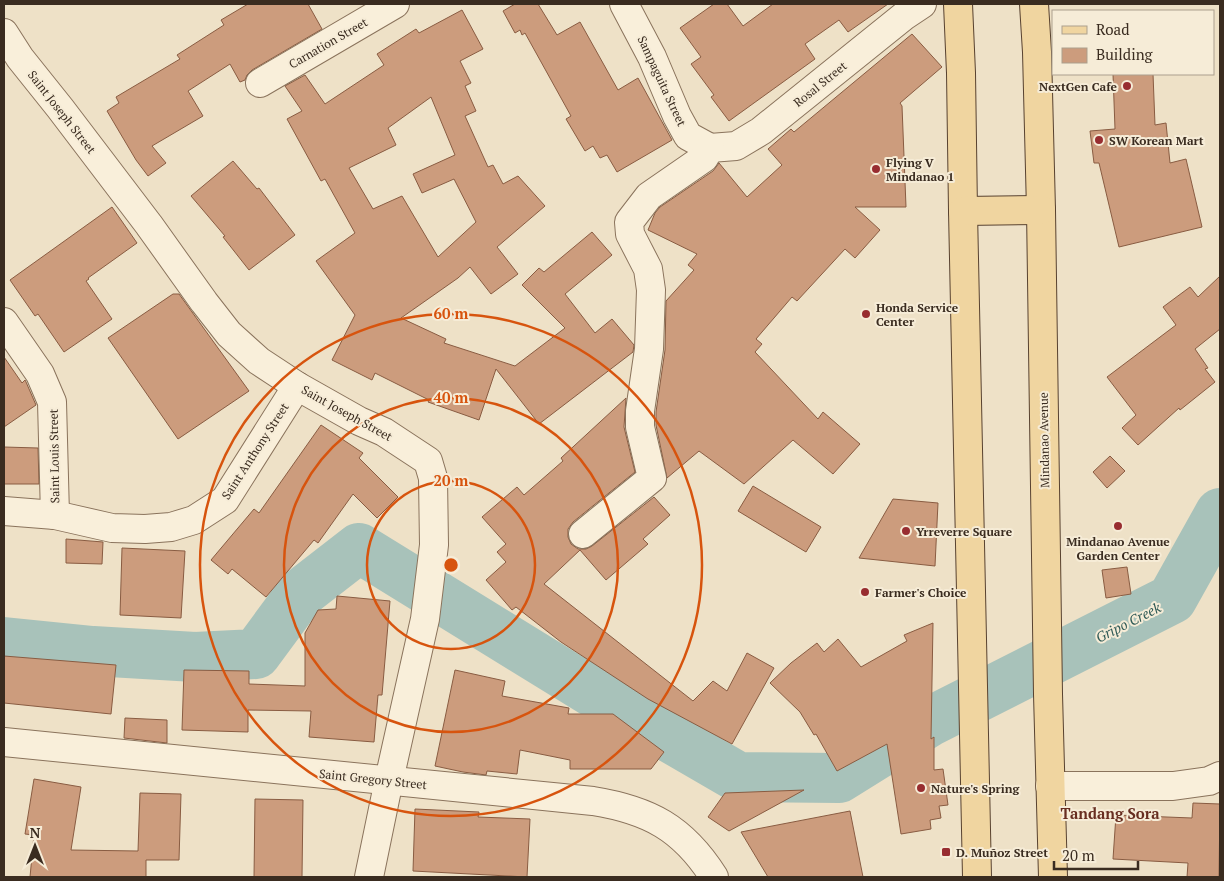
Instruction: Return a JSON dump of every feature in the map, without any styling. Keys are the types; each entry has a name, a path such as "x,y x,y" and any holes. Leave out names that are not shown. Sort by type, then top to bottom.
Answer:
{"main road":[{"path":"958,4 962,74 963,211 977,877"},
{"name":"Mindanao Avenue","path":"1034,4 1041,210 1048,694 1053,877"},
{"path":"963,211 1041,210"}],"street":[{"name":"Carnation Street","path":"260,83 395,4"},
{"name":"Sampaguita Street","path":"624,4 652,57 676,116 688,136 710,148"},
{"name":"Rosal Street","path":"710,148 736,146 761,131 904,16 922,4"},
{"name":"Saint Joseph Street","path":"4,33 20,58 149,225 229,334 259,361 297,386 359,421 384,432 428,461 434,478 434,546 425,619 369,877"},
{"path":"583,534 652,478 640,427 640,411 650,349 651,290 648,269 630,234 629,222 649,196 704,158 710,148"},
{"name":"Saint Louis Street","path":"4,322 40,374 52,402 55,515"},
{"name":"Saint Anthony Street","path":"4,511 55,515 112,528 145,529 171,527 194,520 225,500 297,386"},
{"name":"Saint Gregory Street","path":"4,742 389,780 617,805 642,813 667,826 690,844 714,877"},
{"path":"1050,786 1173,786 1208,781 1220,776"}],"building":[{"path":"248,4 308,4 322,29 252,70 245,80 240,82 230,64 188,91 203,116 152,146 166,163 148,176 136,160 107,111 119,103 116,97 180,59 177,55 224,25 221,20"},
{"path":"515,4 538,4 557,35 580,22 618,90 638,78 672,140 617,172 607,155 600,158 593,146 585,151 566,119 571,116 525,33 522,35 520,30 515,33 503,11"},
{"path":"714,4 727,4 743,26 773,4 888,4 848,32 839,20 805,44 815,59 729,121 711,97 714,95 691,64 701,57 680,28"},
{"path":"462,10 483,49 460,61 471,83 465,86 476,111 465,116 488,167 493,165 503,184 518,176 545,206 497,247 518,274 491,294 470,267 458,278 401,318 446,339 444,343 515,366 565,328 522,285 539,268 544,272 592,232 612,255 565,294 595,333 612,319 634,345 633,352 539,424 496,369 479,420 428,402 429,400 375,373 372,380 332,360 355,315 316,261 355,233 325,179 321,181 287,119 302,111 285,86 305,75 325,104 384,65 377,54 416,29 419,33","holes":["431,97 455,155 413,174 422,193 454,179 476,222 438,257 402,196 373,209 349,168 396,145 388,128"]},
{"path":"912,34 942,67 900,103 902,106 906,207 855,207 880,230 855,258 845,249 797,301 792,297 756,339 762,344 755,352 818,419 823,412 860,444 833,474 793,440 744,484 699,451 667,478 656,425 656,412 665,350 666,301 694,270 688,265 697,254 648,230 655,213 660,207 713,171 719,163 747,197 782,165 768,149 791,129 794,132"},
{"path":"1113,75 1153,75 1155,125 1166,123 1170,163 1186,159 1202,227 1119,247 1099,163 1094,163 1090,131 1115,129"},
{"path":"233,161 257,189 259,188 295,235 249,270 223,237 225,236 191,196"},
{"path":"112,207 137,243 86,281 112,319 64,352 38,314 35,316 10,280"},
{"path":"1220,276 1220,329 1195,349 1208,368 1205,369 1215,382 1180,410 1179,408 1138,445 1122,428 1136,415 1107,377 1176,325 1163,307 1190,287 1198,297"},
{"path":"173,294 179,294 249,391 178,439 108,338"},
{"path":"4,357 22,383 25,380 36,405 4,427"},
{"path":"626,398 624,427 635,472 573,522 568,529 568,537 571,544 578,549 586,549 654,497 670,515 643,539 648,544 606,580 580,550 544,584 693,701 713,681 727,691 747,653 774,668 732,744 648,699 561,642 516,607 512,610 486,580 506,562 497,552 506,544 482,517 517,487 524,495 563,461 561,458"},
{"path":"321,425 363,453 359,458 398,497 377,518 353,494 318,543 314,540 266,597 232,569 228,574 211,560 254,509 259,513"},
{"path":"4,447 38,448 39,484 4,484"},
{"path":"1110,456 1125,471 1107,488 1093,472"},
{"path":"753,486 821,527 806,552 738,511"},
{"name":"Yrreverre Square","path":"893,499 938,503 935,566 859,558"},
{"path":"66,539 103,542 102,564 66,563"},
{"path":"122,548 185,551 181,618 120,615"},
{"path":"1127,567 1131,594 1106,598 1102,570"},
{"path":"337,596 390,601 382,695 378,695 374,742 309,737 311,711 248,710 248,732 182,730 184,670 249,671 249,684 305,686 305,633 318,610 336,609"},
{"path":"933,623 931,739 934,737 934,770 943,769 948,805 939,806 941,818 930,820 931,829 901,834 887,744 837,771 816,734 814,735 800,712 770,683 791,663 817,643 824,652 838,639 861,667 907,641 904,635"},
{"path":"4,656 116,665 111,714 4,703"},
{"path":"455,670 505,681 502,696 569,708 568,714 613,714 664,752 651,769 570,769 570,760 520,750 517,774 487,771 486,775 435,766"},
{"path":"125,718 167,720 167,743 124,738"},
{"path":"34,779 81,787 71,850 138,851 140,793 181,794 179,860 146,860 146,877 30,877 34,835 25,834"},
{"path":"804,790 729,831 708,817 725,793"},
{"path":"255,799 303,800 302,877 254,877"},
{"path":"1193,803 1220,804 1219,877 1187,877 1188,863 1113,859 1116,815 1192,818"},
{"path":"415,809 479,812 478,817 530,819 527,877 413,871"},
{"path":"850,811 863,877 768,877 741,832"}],"waterway":[{"name":"Gripo Creek","path":"4,642 93,651 195,657 256,654 301,593 359,548 617,707 738,777 839,778 929,722 1172,599 1220,513"}],"place":[{"name":"NextGen Cafe","path":"1127,86"},
{"name":"SW Korean Mart","path":"1099,140"},
{"name":"Flying V Mindanao 1","path":"876,169"},
{"name":"Honda Service Center","path":"866,314"},
{"name":"Mindanao Avenue Garden Center","path":"1118,526"},
{"name":"Yrreverre Square","path":"906,531"},
{"name":"Farmer's Choice","path":"865,592"},
{"name":"Nature's Spring","path":"921,788"},
{"name":"D. Muñoz Street","path":"946,852"}],"district":[{"name":"Tandang Sora","path":"1110,813"}]}
